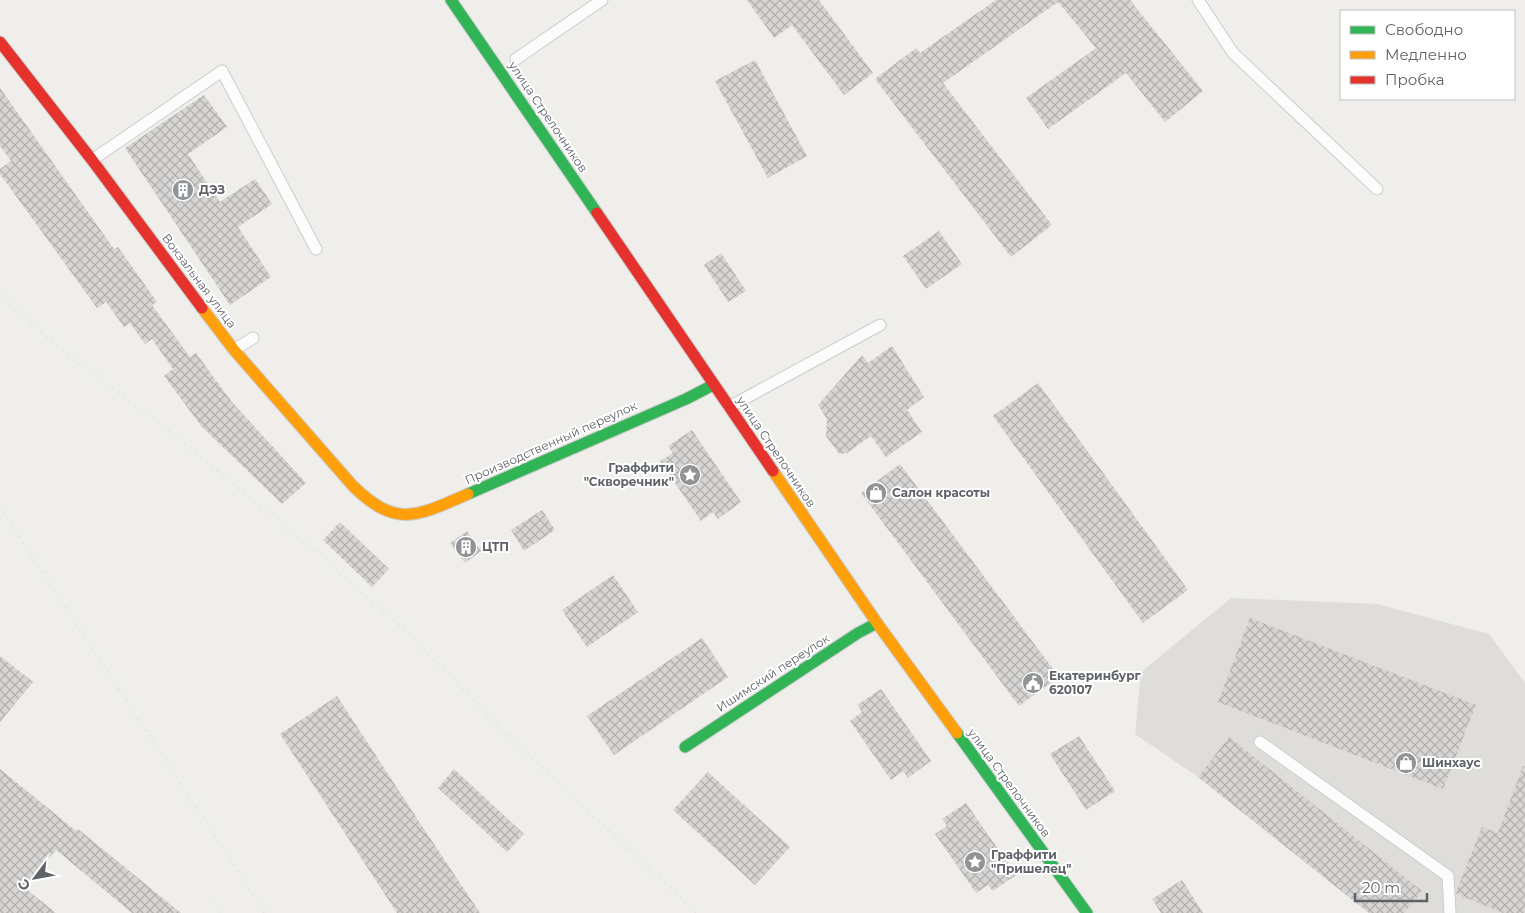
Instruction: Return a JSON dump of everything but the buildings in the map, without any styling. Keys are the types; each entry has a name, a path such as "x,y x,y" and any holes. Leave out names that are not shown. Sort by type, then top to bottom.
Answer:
{"street":[{"name":"улица Стрелочников","path":"452,0 877,623 1086,913"},
{"name":"Вокзальная улица","path":"0,42 92,160 234,350 368,501 384,512 397,515"},
{"name":"Производственный переулок","path":"397,515 430,511 677,403 713,385"},
{"name":"Ишимский переулок","path":"685,747 877,623"}],"lane":[{"path":"516,59 602,0"},
{"path":"1198,0 1233,53 1377,189"},
{"path":"92,160 222,71 316,250"},
{"path":"728,407 880,325"},
{"path":"234,350 253,338"},
{"path":"1260,742 1448,876 1450,913"}],"shaded area":[{"path":"1231,598 1377,604 1489,634 1525,683 1525,913 1369,913 1198,777 1135,734 1141,672"}],"railway":[{"path":"0,294 53,343 173,434 318,553 408,633 501,729 697,913"},
{"path":"0,507 265,913"},
{"path":"214,900 220,913"}],"traffic: fast":[{"path":"451,0 597,213"},
{"path":"468,494 686,399 713,385"},
{"path":"685,747 858,633 877,623"},
{"path":"957,733 1087,913"}],"traffic: slow":[{"path":"202,308 234,350 353,486 368,500 395,513 408,514 435,508 468,494"},
{"path":"773,471 877,623 957,733"}],"traffic: jam":[{"path":"0,42 92,160 202,308"},
{"path":"597,213 773,471"}],"place":[{"name":"ДЭЗ","path":"183,190"},
{"name":"Граффити \"Скворечник\"","path":"690,475"},
{"name":"Салон красоты","path":"876,493"},
{"name":"ЦТП","path":"466,547"},
{"name":"Екатеринбург 620107","path":"1033,683"},
{"name":"Шинхаус","path":"1406,763"},
{"name":"Граффити \"Пришелец\"","path":"975,862"}]}
